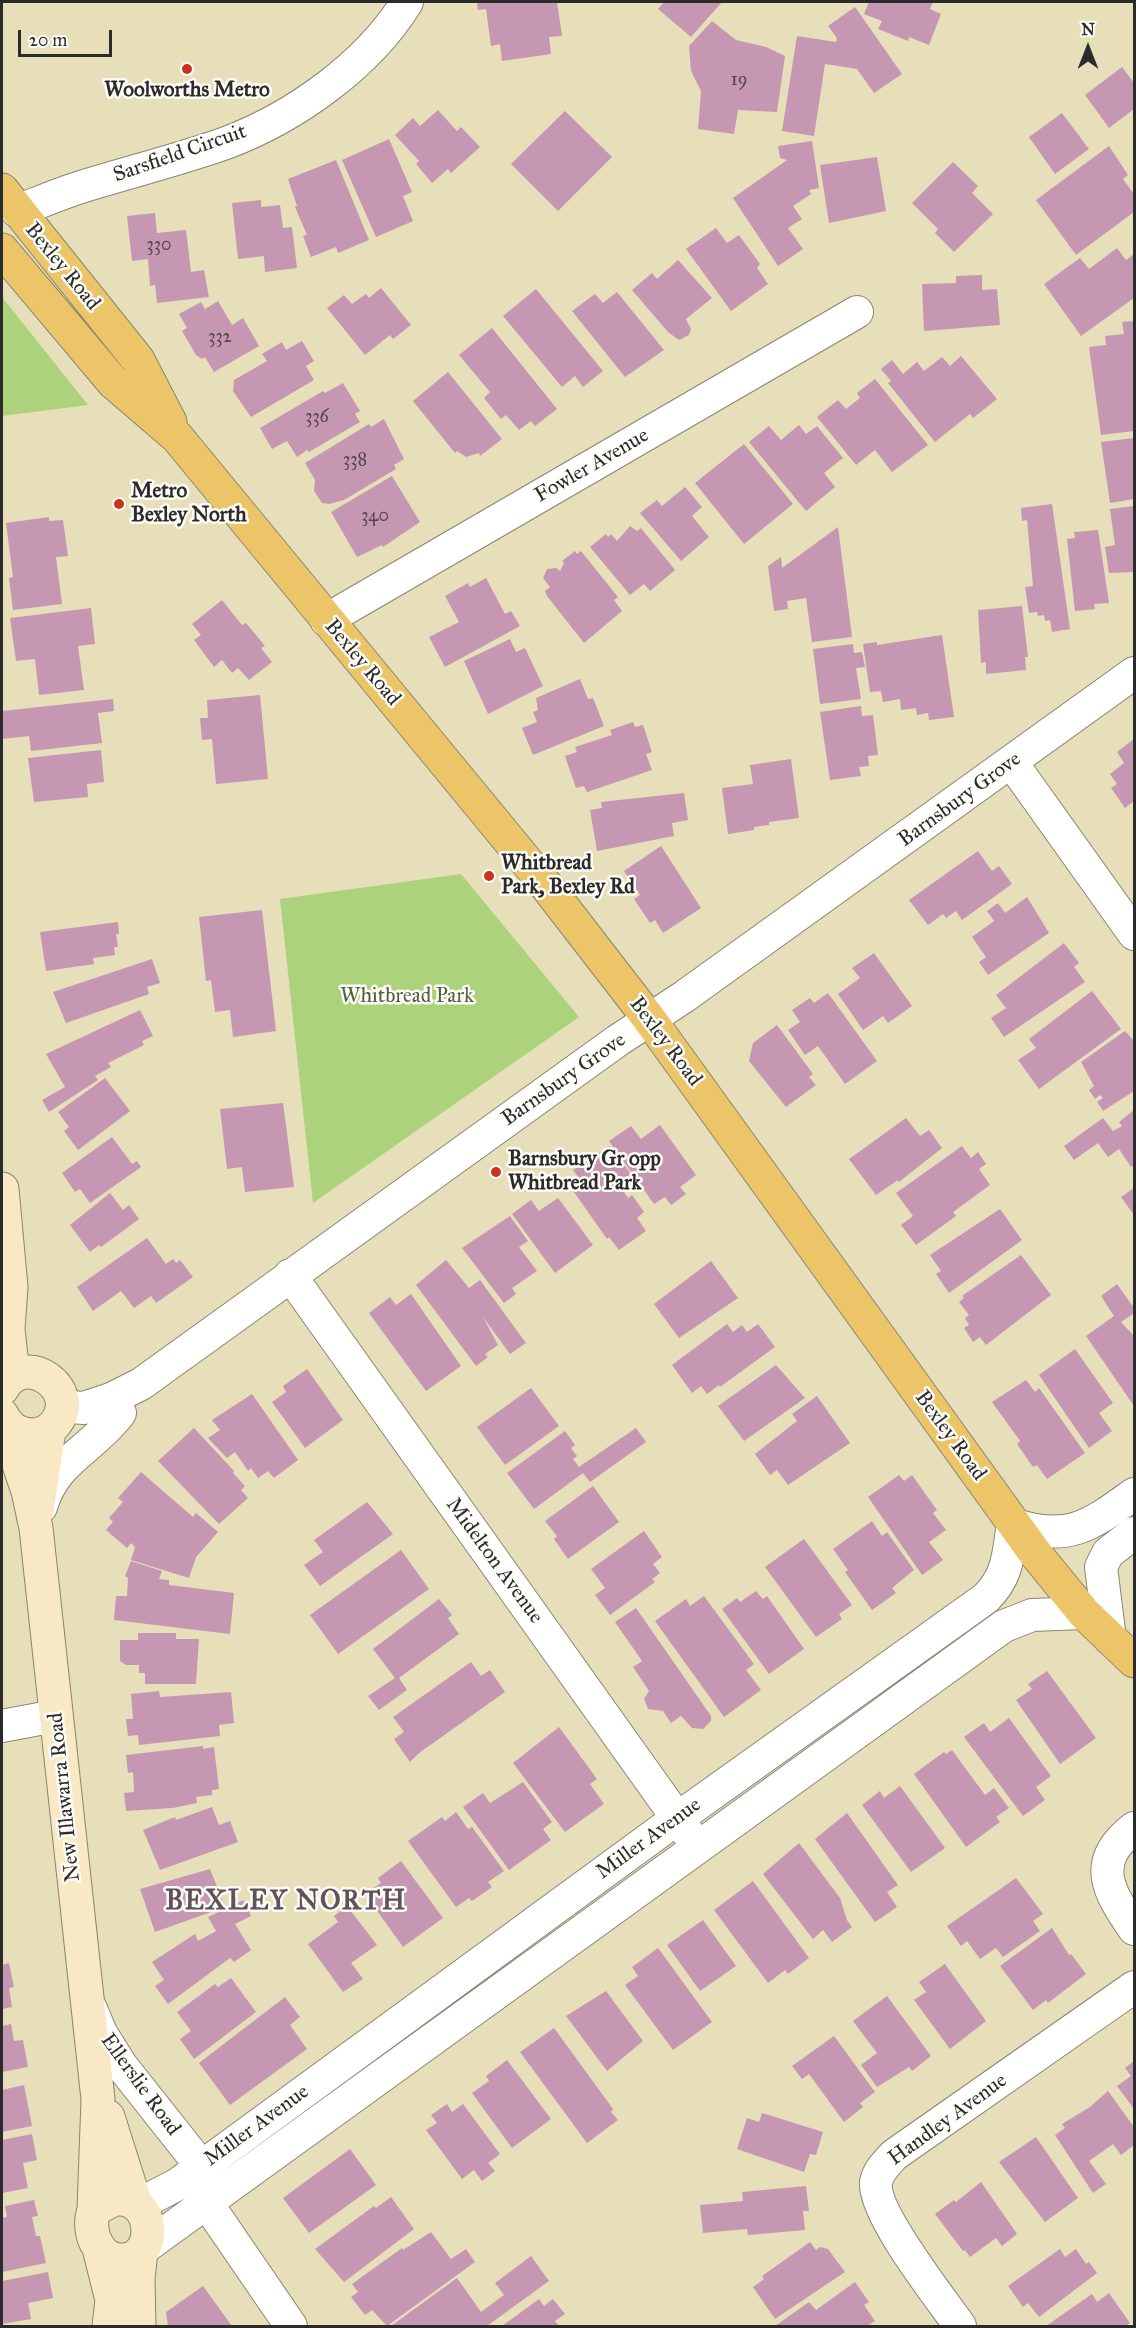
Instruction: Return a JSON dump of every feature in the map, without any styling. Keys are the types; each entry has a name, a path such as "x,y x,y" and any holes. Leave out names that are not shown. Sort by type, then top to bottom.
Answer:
{"main road":[{"name":"Bexley Road","path":"9,200 138,360 177,436"},
{"name":"Bexley Road","path":"3,253 112,382 177,436 326,621 541,879 650,1020 1013,1524 1084,1613 1134,1661"},
{"name":"New Illawarra Road","path":"2,1189 11,1287 54,1411 36,1528"},
{"name":"New Illawarra Road","path":"11,1287 8,1329 12,1366 4,1400 36,1528 95,2066 99,2119 94,2210"},
{"path":"18,1373 34,1373 54,1411 37,1434 24,1434 9,1426 4,1400 18,1373"},
{"name":"New Illawarra Road","path":"95,2066 103,2103 136,2204"},
{"path":"109,2326 112,2300 99,2248 92,2232 94,2210 114,2199 136,2204 148,2227 138,2279 139,2326"},
{"path":"99,2248 107,2256 121,2260 132,2259 143,2249"}],"street":[{"name":"Sarsfield Circuit","path":"9,200 78,188 227,142 288,113 350,68 398,17 407,2"},
{"name":"Fowler Avenue","path":"326,621 857,312"},
{"name":"Barnsbury Grove","path":"141,1384 120,1413 107,1424 81,1434 69,1435 54,1411 70,1407 84,1408 111,1399 141,1384 290,1275 1012,763 1134,673"},
{"path":"1012,763 1134,934"},
{"name":"Midelton Avenue","path":"290,1275 698,1847"},
{"path":"2,1326 11,1287"},
{"path":"36,1528 43,1500 54,1476 103,1434 120,1413"},
{"path":"1013,1524 1040,1532 1069,1532 1092,1523 1134,1494"},
{"name":"Miller Avenue","path":"136,2204 167,2190 201,2166 678,1818 986,1598 999,1584 1004,1574 1013,1524"},
{"path":"1110,1639 1101,1587 1101,1566 1108,1553 1134,1533"},
{"name":"Miller Avenue","path":"143,2249 1004,1626 1032,1615 1084,1613"},
{"path":"2,1726 55,1716"},
{"path":"1134,1828 1111,1852 1107,1877 1116,1902 1134,1929"},
{"name":"Handley Avenue","path":"960,2326 880,2205 876,2182 880,2171 894,2155 1134,1987"},
{"name":"Ellerslie Road","path":"88,1999 101,2033 115,2057 201,2166"},
{"path":"201,2166 206,2202 291,2326"}],"green space":[{"path":"2,297 88,405 2,416"},
{"name":"Whitbread Park","path":"461,874 579,1017 313,1203 280,899"}],"building":[{"path":"477,2 557,2 562,36 549,37 551,54 502,61 500,44 491,46 486,9 478,10"},
{"path":"664,2 722,2 691,37 658,9"},
{"path":"869,2 933,2 930,9 941,14 929,45 909,37 908,41 878,29 882,21 864,14"},
{"path":"855,7 902,74 874,93 857,69 825,64 814,136 782,131 797,36 836,42 837,38 828,26"},
{"path":"712,21 736,40 766,47 785,56 777,112 738,110 734,134 698,129 701,91 691,71 689,46"},
{"path":"1122,67 1134,83 1134,109 1109,128 1085,95"},
{"path":"438,110 457,131 461,127 480,147 451,173 448,169 432,183 416,164 419,161 395,135 413,118 420,126"},
{"path":"565,111 612,157 558,211 511,164"},
{"path":"1062,113 1089,149 1055,174 1029,137"},
{"path":"389,139 412,192 403,196 413,221 376,237 342,160"},
{"path":"812,141 819,188 809,190 811,194 793,206 802,219 788,228 803,249 778,266 733,198 787,160 780,158 778,146"},
{"path":"1109,146 1128,175 1123,179 1134,194 1134,212 1076,255 1036,200"},
{"path":"877,157 886,211 829,223 820,165"},
{"path":"336,160 369,240 338,253 336,247 311,257 303,236 307,235 295,207 297,206 288,179"},
{"path":"953,162 978,186 972,193 993,214 954,252 935,233 938,229 912,203"},
{"path":"261,200 261,207 280,205 283,228 292,227 297,268 265,272 264,256 238,259 232,203"},
{"path":"155,213 157,233 186,230 191,272 204,270 209,297 157,303 155,285 150,286 148,259 132,261 127,216"},
{"path":"716,228 727,243 739,235 760,264 757,268 768,284 731,311 686,249"},
{"path":"1117,248 1126,260 1134,254 1134,298 1081,336 1044,284 1080,258 1089,269"},
{"path":"678,260 712,298 686,319 691,329 689,335 679,340 668,332 632,290 652,273 657,279"},
{"path":"982,275 982,290 997,289 1000,325 924,331 922,284 956,283 956,276"},
{"path":"381,288 411,325 393,339 390,335 365,355 327,308 344,295 352,304 366,294 369,298"},
{"path":"536,289 603,371 583,387 575,376 562,387 503,316"},
{"path":"617,292 664,350 625,377 572,311 595,294 603,303"},
{"path":"218,301 232,325 243,318 259,346 214,372 205,357 202,359 196,355 182,331 187,328 179,314 201,302 205,309"},
{"path":"1134,321 1134,431 1101,435 1089,347 1106,345 1105,336 1124,334 1122,322"},
{"path":"492,328 557,409 535,426 531,421 519,430 506,415 501,419 484,398 490,392 459,355"},
{"path":"302,341 314,361 306,366 314,380 251,417 233,391 234,380 267,361 262,354 282,342 286,350"},
{"path":"961,356 997,399 973,418 970,414 935,442 888,383 891,381 881,369 892,360 903,374 917,362 924,371 942,357 950,366"},
{"path":"448,372 502,439 480,456 479,453 466,457 457,451 455,453 413,401"},
{"path":"875,379 928,445 892,472 875,450 856,465 817,417 838,400 846,409 860,398 857,393"},
{"path":"343,383 360,411 355,414 360,422 297,457 287,441 272,449 260,428 323,391 325,393"},
{"path":"384,419 404,459 394,465 396,469 344,500 329,504 322,503 314,491 315,480 305,463 369,424 371,427"},
{"path":"799,425 806,434 817,426 843,458 824,473 835,487 806,511 749,442 769,426 781,440"},
{"path":"1134,438 1134,499 1110,503 1101,442"},
{"path":"744,444 793,504 744,544 695,483"},
{"path":"392,476 420,522 383,547 382,545 357,557 331,512"},
{"path":"685,487 702,507 692,516 709,537 681,561 640,513 657,500 662,506"},
{"path":"1052,504 1070,629 1052,632 1050,620 1045,621 1044,615 1038,616 1037,612 1029,613 1025,587 1033,586 1027,520 1022,521 1021,508"},
{"path":"1134,506 1134,572 1109,573 1105,547 1115,545 1110,509"},
{"path":"49,517 49,521 63,520 68,556 56,557 62,604 13,610 9,578 13,577 6,523"},
{"path":"630,526 637,531 641,528 675,570 650,591 644,584 630,595 590,547 606,534 608,537 611,534 617,541"},
{"path":"838,527 852,637 812,642 806,598 787,601 788,609 774,611 768,566 781,557 782,568"},
{"path":"1098,530 1109,603 1094,604 1095,609 1075,611 1067,539 1075,538 1074,532"},
{"path":"575,551 577,554 581,551 618,597 614,600 622,611 584,643 547,596 545,591 550,587 543,578 547,569 556,568 560,571 564,563 562,561"},
{"path":"486,578 505,614 511,611 520,626 445,667 429,637 459,622 445,596 468,583 470,587"},
{"path":"222,600 242,625 246,623 265,646 261,648 272,662 249,680 238,668 232,673 222,660 214,667 194,640 201,635 192,624"},
{"path":"1022,606 1028,657 1025,657 1026,670 986,674 986,662 981,663 978,610"},
{"path":"91,608 95,644 78,646 84,690 39,695 35,659 16,661 10,618"},
{"path":"942,635 954,717 929,720 928,713 917,715 916,708 901,710 900,699 883,702 881,691 870,692 863,644 877,642 877,645"},
{"path":"510,639 516,652 525,648 543,686 488,714 464,661"},
{"path":"853,644 854,653 862,652 865,667 856,668 861,699 820,704 813,649"},
{"path":"580,679 588,699 593,698 604,726 533,755 522,728 537,722 533,712 538,710 536,698"},
{"path":"260,695 268,779 216,784 212,739 202,740 200,718 208,718 207,700"},
{"path":"113,699 114,711 98,713 102,743 31,751 29,736 2,739 2,711"},
{"path":"861,706 862,716 873,715 878,755 868,756 869,766 859,767 861,776 830,780 820,712"},
{"path":"633,722 635,727 643,725 652,752 646,754 652,770 587,792 584,786 576,788 565,756 577,752 575,747 612,735 610,730"},
{"path":"1134,739 1134,801 1125,808 1111,788 1117,784 1110,774 1124,763 1117,752"},
{"path":"101,750 104,782 87,784 88,797 34,802 28,758"},
{"path":"791,759 799,818 769,822 769,825 754,827 754,830 728,834 722,788 753,784 750,765"},
{"path":"684,793 688,820 672,823 674,836 597,851 590,810 602,808 601,802"},
{"path":"661,846 701,908 663,933 655,920 650,923 634,899 640,895 624,871"},
{"path":"978,851 992,871 999,866 1012,884 962,920 956,911 946,918 943,914 928,925 909,900"},
{"path":"1027,897 1049,933 988,975 979,962 986,957 972,937 994,921 987,911 998,903 1005,913"},
{"path":"262,910 276,1031 233,1037 230,1010 215,1012 211,980 206,981 199,917"},
{"path":"118,922 119,934 116,934 118,947 114,947 115,955 93,958 94,964 46,971 40,932"},
{"path":"1064,943 1079,963 1074,967 1085,982 1004,1037 991,1018 1006,1008 996,995"},
{"path":"874,953 912,1006 888,1023 883,1016 863,1030 838,994 860,978 852,968"},
{"path":"152,959 160,983 147,987 149,994 66,1023 53,992"},
{"path":"1092,991 1121,1029 1039,1089 1018,1060 1036,1048 1029,1039"},
{"path":"828,993 877,1061 845,1084 818,1046 805,1055 788,1030 800,1022 792,1010 810,998 814,1003"},
{"path":"140,1010 153,1036 142,1041 144,1045 108,1063 111,1067 95,1076 98,1080 49,1112 42,1100 65,1087 46,1054"},
{"path":"777,1025 813,1074 809,1077 816,1085 786,1107 749,1061 753,1043"},
{"path":"1125,1031 1134,1041 1134,1091 1103,1111 1097,1102 1103,1098 1100,1095 1095,1099 1089,1090 1094,1086 1081,1062"},
{"path":"105,1078 130,1111 78,1150 64,1131 69,1127 58,1112"},
{"path":"283,1103 294,1187 245,1192 242,1167 227,1169 220,1109"},
{"path":"1134,1110 1134,1165 1131,1167 1119,1149 1108,1157 1098,1143 1074,1160 1064,1146 1103,1118 1113,1131 1122,1126 1119,1122"},
{"path":"906,1118 920,1136 929,1130 942,1148 899,1182 898,1180 876,1195 849,1159"},
{"path":"660,1125 696,1175 680,1187 686,1194 671,1205 665,1197 654,1204 609,1141 631,1126 641,1139"},
{"path":"112,1137 132,1164 137,1161 141,1167 90,1203 80,1189 75,1192 62,1173"},
{"path":"610,1146 633,1177 620,1186 628,1198 632,1195 644,1212 637,1218 646,1231 619,1250 609,1237 607,1239 569,1185 579,1178 573,1170"},
{"path":"962,1146 971,1158 978,1152 986,1164 979,1169 990,1185 953,1212 956,1216 916,1245 901,1225 913,1216 896,1193"},
{"path":"1134,1188 1134,1215 1121,1197"},
{"path":"110,1193 123,1210 129,1205 139,1219 101,1247 99,1245 90,1252 70,1225"},
{"path":"558,1198 593,1245 555,1273 512,1214 531,1200 539,1211"},
{"path":"1000,1209 1022,1240 949,1293 936,1274 941,1271 930,1255"},
{"path":"510,1216 528,1241 519,1247 537,1271 512,1288 516,1294 504,1303 462,1248"},
{"path":"147,1238 166,1264 173,1259 176,1263 180,1260 193,1277 156,1303 151,1296 134,1308 121,1291 93,1311 77,1287"},
{"path":"1021,1255 1051,1295 986,1345 980,1337 973,1342 964,1328 969,1325 965,1318 969,1315 959,1302 964,1298 962,1296"},
{"path":"446,1260 469,1288 480,1280 526,1343 510,1354 483,1317 498,1345 485,1354 488,1357 476,1366 416,1285"},
{"path":"711,1261 738,1298 679,1338 654,1304"},
{"path":"1117,1284 1134,1308 1134,1313 1121,1322 1134,1336 1134,1406 1086,1336 1114,1316 1101,1296"},
{"path":"411,1294 461,1366 426,1391 369,1313 390,1297 396,1305"},
{"path":"727,1324 733,1332 742,1325 747,1332 758,1324 775,1347 720,1387 719,1385 707,1394 701,1386 692,1393 672,1365"},
{"path":"1075,1349 1113,1403 1099,1413 1112,1431 1089,1448 1039,1375"},
{"path":"776,1365 805,1398 744,1441 718,1406"},
{"path":"307,1369 343,1420 305,1448 272,1402 286,1392 283,1386"},
{"path":"1026,1380 1035,1392 1039,1388 1085,1453 1047,1479 1037,1465 1033,1467 1017,1444 1020,1441 992,1402"},
{"path":"531,1388 559,1426 505,1465 477,1427"},
{"path":"252,1394 298,1460 274,1478 268,1471 258,1478 251,1468 248,1471 235,1452 227,1458 208,1438 220,1430 212,1420"},
{"path":"817,1396 850,1443 788,1485 777,1470 770,1475 755,1454 797,1421 792,1414"},
{"path":"194,1428 245,1486 241,1490 248,1498 219,1524 158,1461"},
{"path":"636,1428 646,1442 590,1482 583,1473 534,1509 507,1473 565,1431 575,1445 571,1448 577,1456 573,1459 579,1467"},
{"path":"141,1472 193,1517 196,1513 218,1532 196,1557 189,1578 131,1560 135,1547 131,1543 127,1548 106,1530 113,1522 109,1518 123,1502 118,1498"},
{"path":"899,1475 904,1481 912,1475 937,1510 933,1513 946,1530 929,1542 943,1560 922,1575 868,1497"},
{"path":"593,1486 619,1522 568,1559 554,1539 557,1536 545,1521"},
{"path":"367,1502 393,1534 320,1586 304,1565 323,1552 314,1540"},
{"path":"872,1521 882,1536 887,1532 914,1570 892,1588 896,1593 872,1610 845,1572 848,1570 833,1549"},
{"path":"644,1531 662,1557 653,1564 660,1573 652,1579 655,1582 610,1615 595,1595 605,1588 591,1569"},
{"path":"804,1539 852,1605 839,1614 842,1619 816,1637 765,1567"},
{"path":"401,1550 429,1589 338,1654 310,1615"},
{"path":"131,1561 162,1571 159,1579 169,1580 169,1585 234,1593 230,1634 114,1620 116,1596 127,1596 128,1578 125,1576"},
{"path":"756,1591 763,1599 767,1596 804,1649 769,1674 722,1609 737,1598 740,1602"},
{"path":"704,1596 754,1664 746,1670 761,1690 724,1717 655,1621 686,1599 690,1606"},
{"path":"439,1599 452,1615 448,1618 459,1634 399,1678 407,1690 379,1710 368,1696 395,1678 373,1649"},
{"path":"636,1608 711,1716 711,1721 703,1729 692,1728 681,1716 671,1723 663,1711 648,1709 644,1699 649,1691 633,1667 642,1661 615,1622"},
{"path":"138,1633 176,1633 176,1639 199,1639 196,1684 145,1684 145,1673 139,1673 139,1665 126,1665 120,1661 120,1640 138,1640"},
{"path":"471,1662 481,1676 490,1670 505,1692 419,1753 410,1762 394,1739 404,1732 393,1717"},
{"path":"1047,1671 1096,1738 1060,1764 1016,1700 1032,1689 1028,1684"},
{"path":"159,1691 160,1697 231,1692 234,1723 219,1725 220,1736 139,1745 138,1735 128,1736 126,1719 133,1719 131,1694"},
{"path":"1009,1718 1051,1776 1036,1787 1045,1800 1023,1816 964,1737 984,1723 990,1732"},
{"path":"559,1727 597,1779 590,1784 604,1804 565,1832 513,1763"},
{"path":"203,1746 203,1749 214,1747 219,1789 212,1790 212,1795 196,1797 197,1803 173,1808 126,1811 124,1793 134,1792 133,1772 128,1773 126,1755"},
{"path":"952,1750 985,1795 994,1788 1009,1808 996,1817 1000,1822 966,1847 914,1774 944,1752 946,1754"},
{"path":"523,1782 552,1822 543,1829 551,1840 509,1870 463,1807 483,1793 490,1803"},
{"path":"900,1786 945,1848 911,1872 862,1805 880,1791 884,1798"},
{"path":"212,1807 219,1825 230,1821 238,1842 160,1870 143,1830 175,1817 176,1820"},
{"path":"456,1812 468,1829 472,1827 504,1871 488,1882 492,1887 472,1901 469,1898 456,1907 408,1841 442,1817 445,1821"},
{"path":"847,1813 898,1885 887,1892 897,1907 875,1922 815,1839"},
{"path":"799,1843 840,1898 847,1920 852,1927 832,1942 823,1930 813,1939 763,1874"},
{"path":"401,1861 443,1918 403,1947 365,1894 381,1883 378,1878"},
{"path":"210,1869 225,1907 155,1932 140,1889"},
{"path":"1016,1878 1043,1914 1033,1921 1040,1931 1003,1957 996,1948 980,1959 967,1941 961,1946 947,1926"},
{"path":"753,1881 809,1958 788,1974 785,1970 768,1983 714,1910"},
{"path":"244,1900 251,1916 235,1924 251,1950 234,1962 230,1958 168,2004 155,1986 164,1980 152,1962 195,1934 198,1941 216,1931 208,1917"},
{"path":"347,1906 377,1945 351,1963 363,1979 343,1992 308,1944 338,1922 334,1916"},
{"path":"703,1920 736,1966 700,1991 667,1945"},
{"path":"1052,1928 1069,1955 1071,1954 1086,1974 1048,2003 1046,2000 1033,2010 1000,1966"},
{"path":"658,1948 712,2022 673,2050 625,1985 638,1976 632,1967"},
{"path":"9,1963 14,1987 9,1988 12,2007 2,2009 2,1965"},
{"path":"945,1964 986,2021 950,2049 914,2000 926,1992 919,1982"},
{"path":"231,1978 256,2012 194,2059 180,2039 191,2031 177,2012 215,1984 218,1987"},
{"path":"606,1991 643,2041 607,2071 566,2016"},
{"path":"887,1996 931,2056 912,2071 909,2067 877,2087 861,2065 877,2053 853,2021"},
{"path":"285,1997 300,2017 290,2025 307,2049 230,2105 199,2063"},
{"path":"11,2024 14,2041 23,2040 28,2067 2,2072 2,2026"},
{"path":"554,2028 613,2109 611,2112 618,2120 587,2143 520,2052"},
{"path":"834,2036 875,2092 860,2103 863,2107 844,2122 809,2074 802,2079 792,2066"},
{"path":"507,2060 551,2119 512,2148 472,2093 489,2081 486,2076"},
{"path":"1134,2061 1134,2109 1117,2086 1131,2076 1125,2068"},
{"path":"24,2085 32,2126 2,2132 2,2090"},
{"path":"1108,2091 1134,2127 1134,2145 1121,2155 1113,2144 1089,2161 1106,2184 1093,2193 1055,2135 1065,2128 1062,2124 1090,2107"},
{"path":"447,2104 452,2112 463,2104 500,2154 488,2163 495,2171 482,2181 474,2170 462,2179 426,2130 437,2123 431,2115"},
{"path":"762,2113 823,2132 816,2155 810,2154 804,2172 737,2149 747,2118 759,2122"},
{"path":"32,2134 37,2160 23,2163 28,2188 2,2193 2,2140"},
{"path":"1036,2137 1078,2198 1045,2222 999,2162"},
{"path":"350,2149 376,2185 309,2233 283,2198"},
{"path":"981,2182 1017,2234 1002,2246 996,2238 970,2257 935,2214 954,2200 956,2202"},
{"path":"806,2186 809,2211 803,2211 805,2230 748,2235 747,2229 703,2233 700,2205 743,2201 742,2192"},
{"path":"391,2197 414,2229 344,2282 315,2249 374,2206 376,2208"},
{"path":"34,2200 38,2216 32,2217 36,2236 40,2236 46,2263 2,2272 2,2218 7,2217 5,2206"},
{"path":"431,2232 451,2259 466,2249 475,2262 387,2326 372,2310 365,2315 351,2297 358,2292 352,2284 402,2248 403,2250"},
{"path":"810,2242 816,2250 820,2247 828,2249 845,2272 775,2319 753,2287 764,2279 762,2276"},
{"path":"1060,2249 1065,2257 1076,2249 1086,2264 1089,2262 1097,2273 1039,2317 1028,2303 1023,2307 1008,2286"},
{"path":"531,2256 549,2281 487,2326 391,2326 457,2278 481,2312 504,2295 495,2283"},
{"path":"48,2272 53,2298 28,2303 31,2319 2,2324 2,2281"},
{"path":"855,2282 869,2302 864,2305 875,2321 867,2326 775,2326 809,2302 816,2310"},
{"path":"203,2286 232,2326 168,2326 166,2312"},
{"path":"1109,2293 1130,2323 1125,2326 1046,2326 1092,2294 1097,2302"},
{"path":"539,2299 544,2306 553,2299 565,2314 555,2321 559,2326 502,2326"}],"place":[{"name":"Woolworths Metro","path":"187,69"},
{"name":"Metro Bexley North","path":"119,504"},
{"name":"Whitbread Park, Bexley Rd","path":"489,876"},
{"name":"Barnsbury Gr opp Whitbread Park","path":"496,1172"}],"district":[{"name":"BEXLEY NORTH","path":"286,1902"}]}
